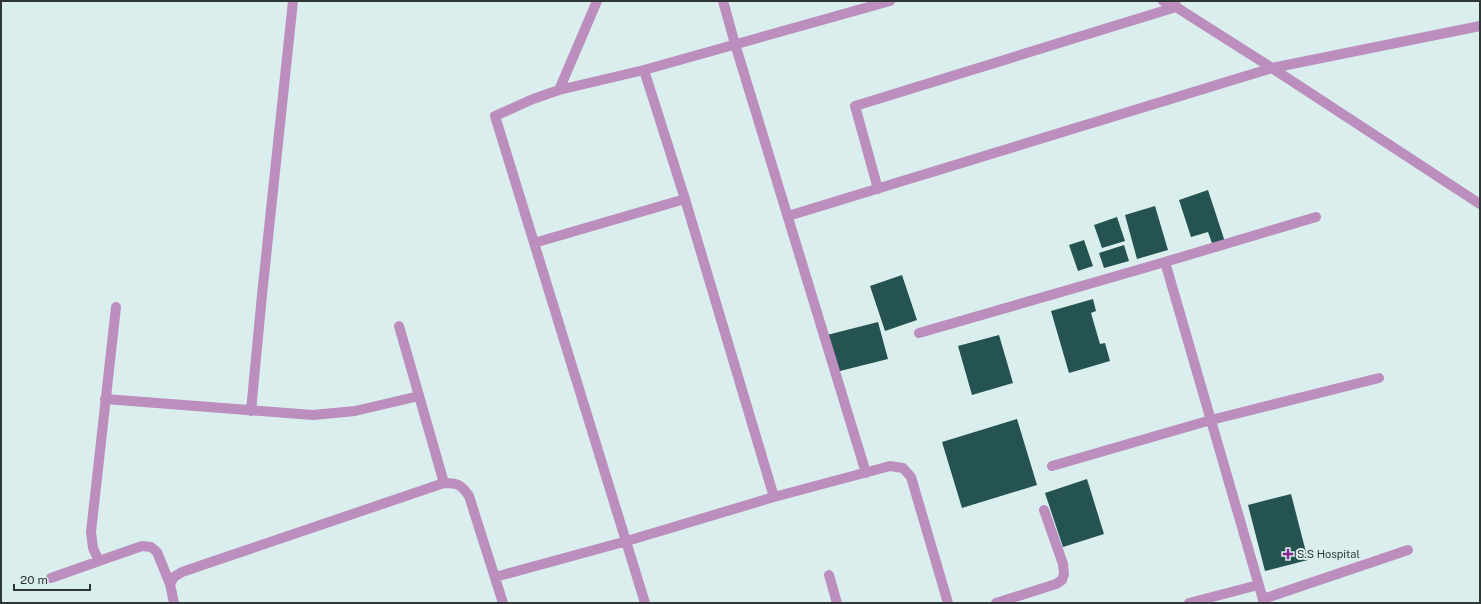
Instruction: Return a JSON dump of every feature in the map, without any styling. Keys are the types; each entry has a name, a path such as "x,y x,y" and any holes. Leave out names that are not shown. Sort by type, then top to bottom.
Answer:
{"street":[{"path":"251,411 293,1"},
{"path":"559,90 596,1"},
{"path":"723,1 866,473"},
{"path":"645,603 495,116 533,99 559,90 644,70 890,1"},
{"path":"1163,1 1175,4 1480,204"},
{"path":"878,188 855,106 1175,4"},
{"path":"788,216 1272,68 1480,26"},
{"path":"644,70 685,199 774,497"},
{"path":"534,243 685,199"},
{"path":"919,333 1316,217"},
{"path":"1165,262 1263,601 1408,550"},
{"path":"99,561 93,548 91,532 116,307"},
{"path":"399,326 444,483"},
{"path":"1052,466 1211,420 1379,378"},
{"path":"105,399 313,415 355,411 419,396"},
{"path":"496,577 627,541 774,497 890,466 903,468 911,477 948,603"},
{"path":"170,584 174,577 182,572 444,483 454,483 463,487 469,496 496,577 503,603"},
{"path":"996,603 1056,584 1062,580 1064,574 1063,564 1044,510"},
{"path":"51,578 142,546 151,547 157,552 170,584 174,603"},
{"path":"829,575 837,603"},
{"path":"1190,603 1258,585"}],"building":[{"path":"1208,190 1225,242 1213,246 1208,232 1191,237 1179,200"},
{"path":"1155,206 1168,250 1137,259 1125,215"},
{"path":"1117,217 1125,241 1102,248 1094,225"},
{"path":"1084,240 1093,266 1078,271 1069,245"},
{"path":"1124,245 1129,261 1104,268 1099,253"},
{"path":"902,275 917,320 885,331 870,286"},
{"path":"1093,299 1096,311 1091,313 1100,344 1105,343 1110,361 1069,373 1051,311"},
{"path":"878,322 888,359 836,372 827,335"},
{"path":"999,335 1013,383 972,395 958,346"},
{"path":"1017,419 1037,485 962,508 942,442"},
{"path":"1087,479 1104,534 1063,547 1045,493"},
{"path":"1291,494 1308,560 1265,571 1248,505"}],"place":[{"name":"S.S Hospital","path":"1288,554"}]}
